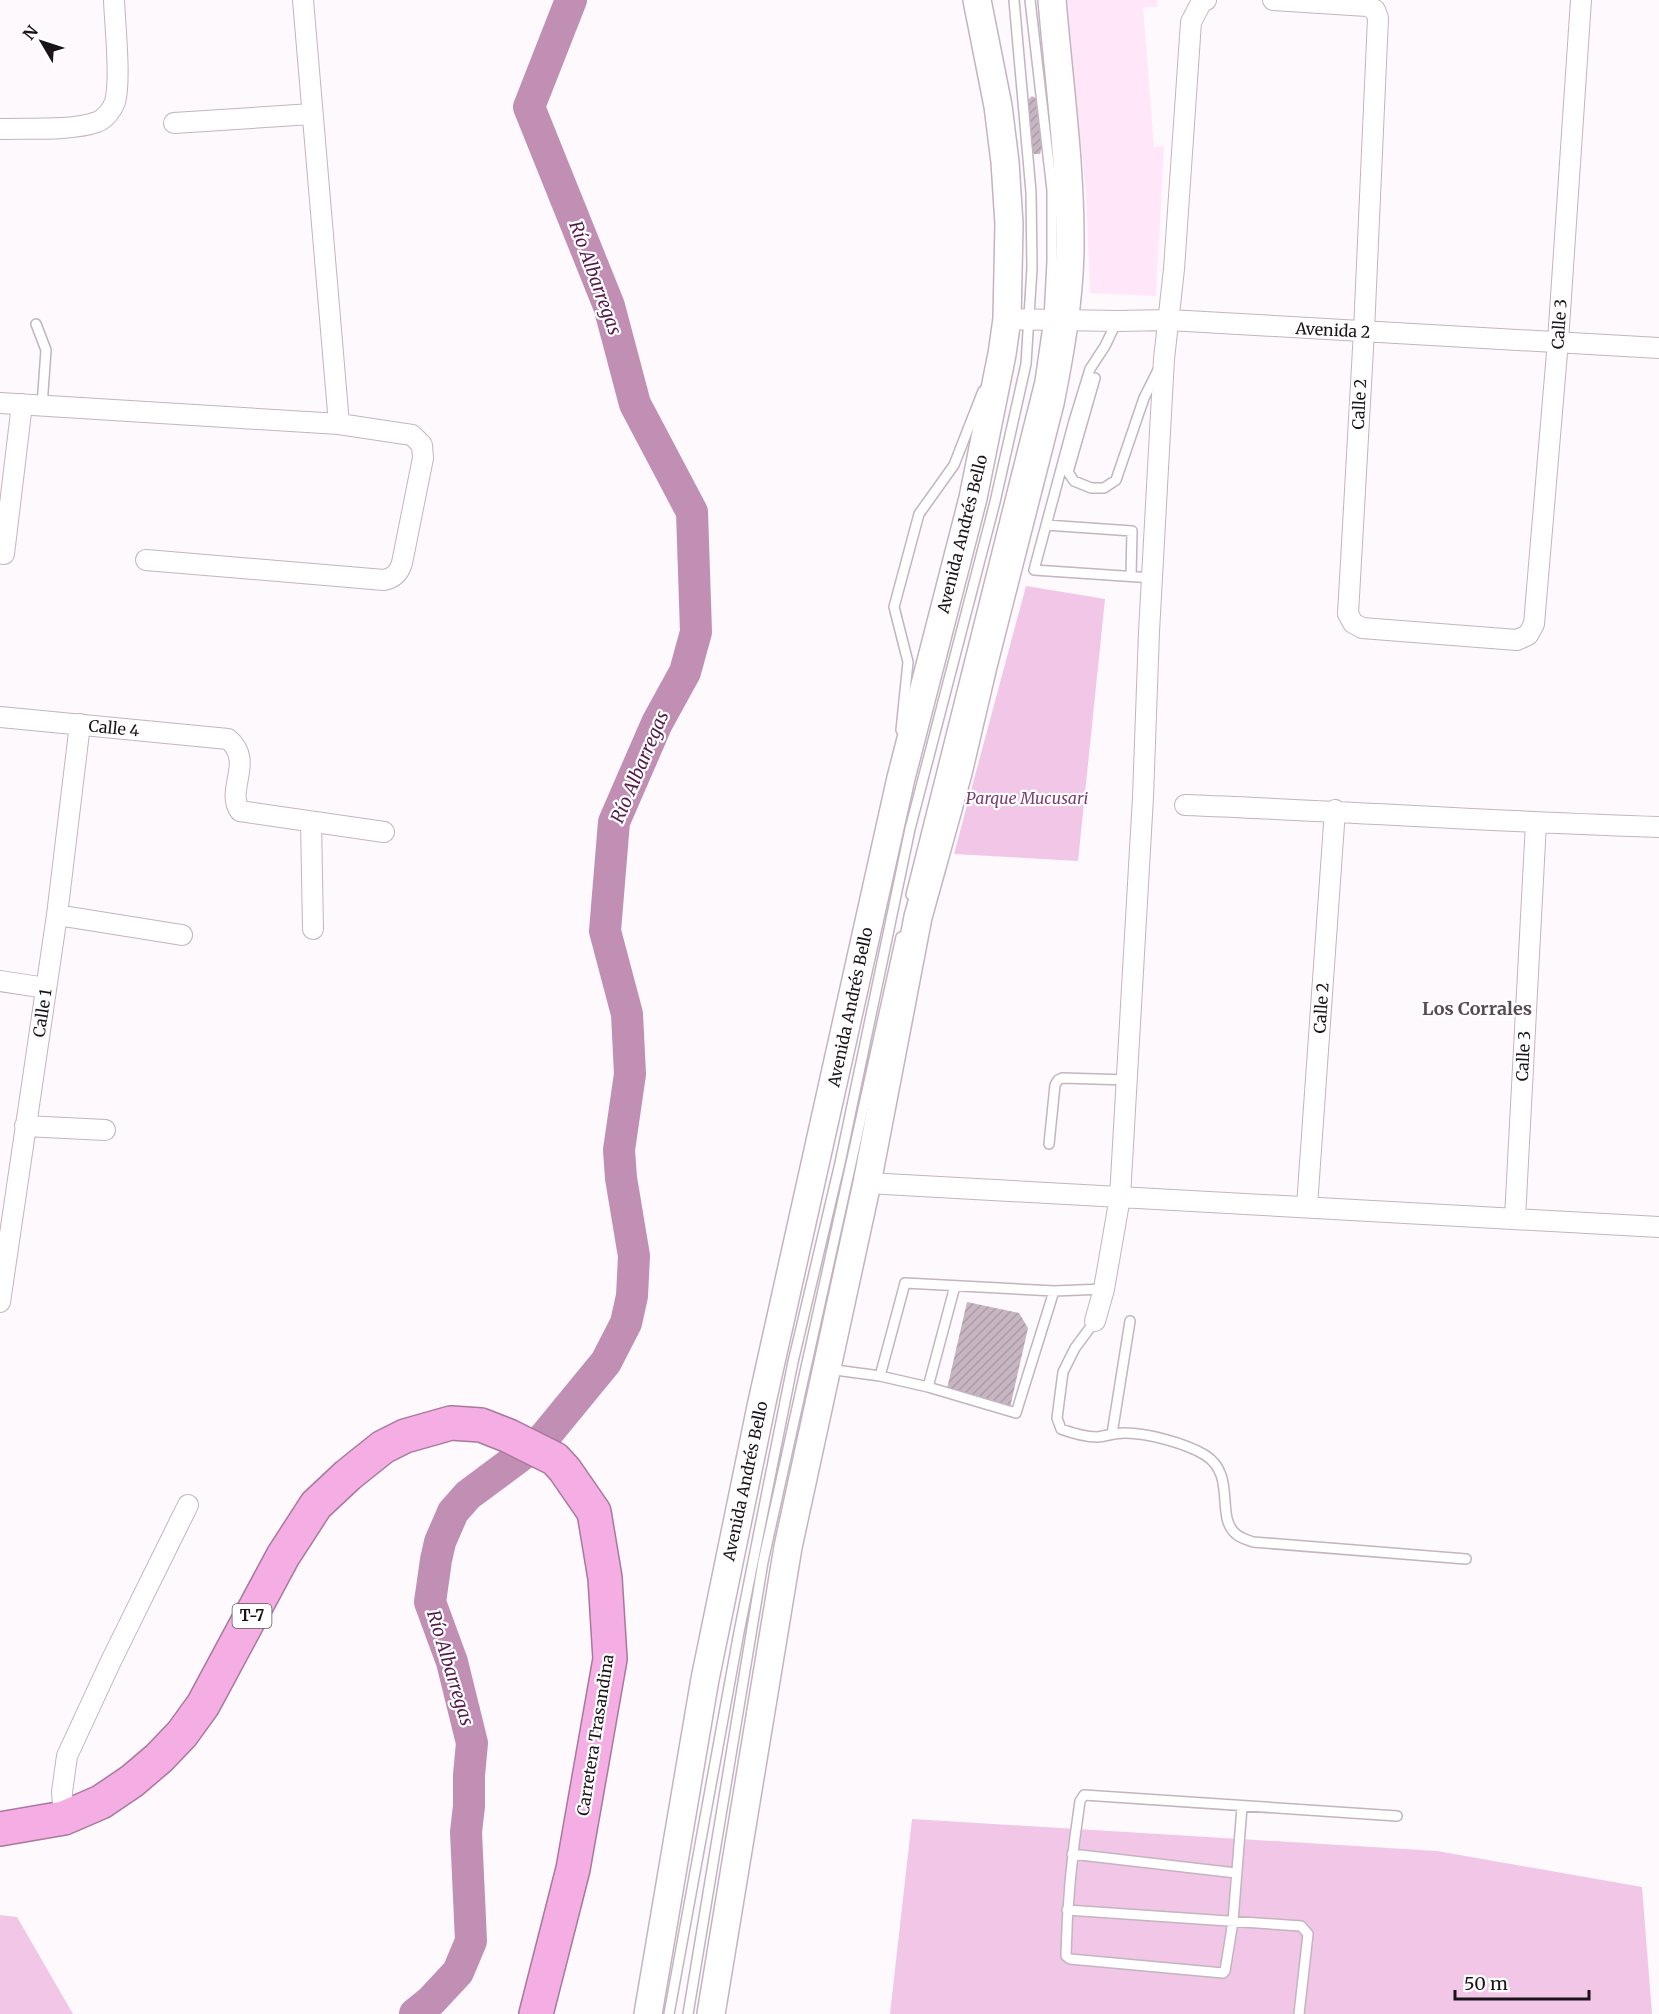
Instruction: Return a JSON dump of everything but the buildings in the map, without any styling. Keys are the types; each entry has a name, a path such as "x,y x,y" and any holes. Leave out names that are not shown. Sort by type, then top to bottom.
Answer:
{"highway":[{"name":"Carretera Trasandina","path":"0,1829 64,1818 101,1802 132,1781 182,1734 203,1705 299,1530 316,1505 383,1447 405,1436 452,1423 481,1425 555,1459 579,1488 594,1512 605,1578 610,1659 573,1869 536,2014"}],"street":[{"path":"0,129 82,125 99,122 108,114 114,103 117,87 114,0"},
{"path":"303,0 339,424"},
{"name":"Avenida Andrés Bello","path":"711,2014 788,1547 867,1183 918,917 958,772 1050,404 1038,319 1009,224 998,106 977,0"},
{"name":"Avenida Andrés Bello","path":"648,2014 710,1656 762,1402 901,778 973,498 1002,354 1038,319 1070,249 1067,166 1052,0"},
{"path":"1095,1321 1104,1289 1120,1197 1128,1080 1164,359 1169,320 1191,22 1202,1 1206,0"},
{"name":"Calle 2","path":"1273,0 1367,6 1375,10 1378,18 1348,614 1353,623 1362,628 1517,640"},
{"name":"Calle 3","path":"1517,640 1528,635 1534,624 1558,341 1581,0"},
{"path":"174,123 312,114"},
{"name":"Avenida 2","path":"1038,319 1169,320 1659,348"},
{"path":"0,403 339,424 406,433 418,439 422,444 423,458 412,517 402,563 396,575 384,580 146,560"},
{"path":"4,554 32,405"},
{"name":"Calle 4","path":"0,717 228,739 240,753 236,802 240,811 311,822"},
{"name":"Calle 1","path":"0,1302 57,915 80,724"},
{"path":"1185,804 1335,810 1536,823 1659,827"},
{"name":"Calle 2","path":"1307,1206 1335,810"},
{"path":"313,929 311,822 384,832"},
{"name":"Calle 3","path":"1515,1218 1536,823"},
{"path":"57,915 182,935"},
{"path":"0,981 46,988"},
{"path":"25,1126 105,1130"},
{"path":"867,1183 1659,1227"},
{"path":"64,1818 62,1792 67,1756 188,1505"}],"lane":[{"path":"908,908 1040,381 1031,192 1014,0"},
{"path":"669,2014 731,1675 789,1385 840,1163 910,829 995,502 1052,262 1052,190 1030,0"},
{"path":"1117,321 1106,346 1090,369 1034,570 1153,578"},
{"path":"32,405 46,350 36,324"},
{"path":"901,778 900,742 908,662 894,607 919,514 954,465 990,373 1002,354"},
{"path":"1095,378 1068,472 1071,479 1080,485 1098,489 1116,480 1144,398 1164,359"},
{"path":"1046,525 1132,531 1131,576"},
{"path":"688,2014 763,1562 903,929"},
{"path":"1049,1144 1055,1085 1058,1080 1062,1078 1128,1080"},
{"path":"879,1376 905,1283 1054,1291 1104,1289"},
{"path":"928,1387 955,1286"},
{"path":"826,1368 879,1376 928,1387 1016,1413 1054,1291"},
{"path":"1095,1321 1075,1348 1063,1372 1057,1418 1061,1429 1094,1437 1125,1433 1155,1438 1188,1447 1206,1456 1218,1467 1223,1482 1228,1523 1236,1534 1253,1542 1466,1559"},
{"path":"1112,1434 1130,1321"},
{"path":"1242,1807 1233,1921 1223,1973 1070,1959 1066,1956 1072,1854 1080,1801 1084,1795 1397,1816"},
{"path":"1072,1854 1236,1873"},
{"path":"1067,1910 1301,1926 1308,1935 1299,2014"}],"shaded area":[{"path":"1065,0 1157,0 1158,6 1143,8 1154,147 1164,146 1156,296 1090,293 1086,191"}],"green space":[{"name":"Parque Mucusari","path":"1026,586 1105,599 1078,861 954,854"},
{"path":"912,1819 1437,1851 1642,1887 1652,2014 890,2014"},
{"path":"0,1915 17,1917 73,2014 0,2014"}],"waterway":[{"name":"Río Albarregas","path":"415,2014 431,2001 458,1972 471,1941 466,1832 472,1743 452,1662 430,1602 436,1560 440,1542 453,1512 468,1495 542,1440 606,1362 626,1323 632,1296 634,1256 621,1178 619,1150 630,1074 627,1014 605,931 614,822 657,723 685,672 696,632 692,512 635,404 609,306 529,107 571,0"}],"district":[{"name":"Los Corrales","path":"1477,1009"}]}
